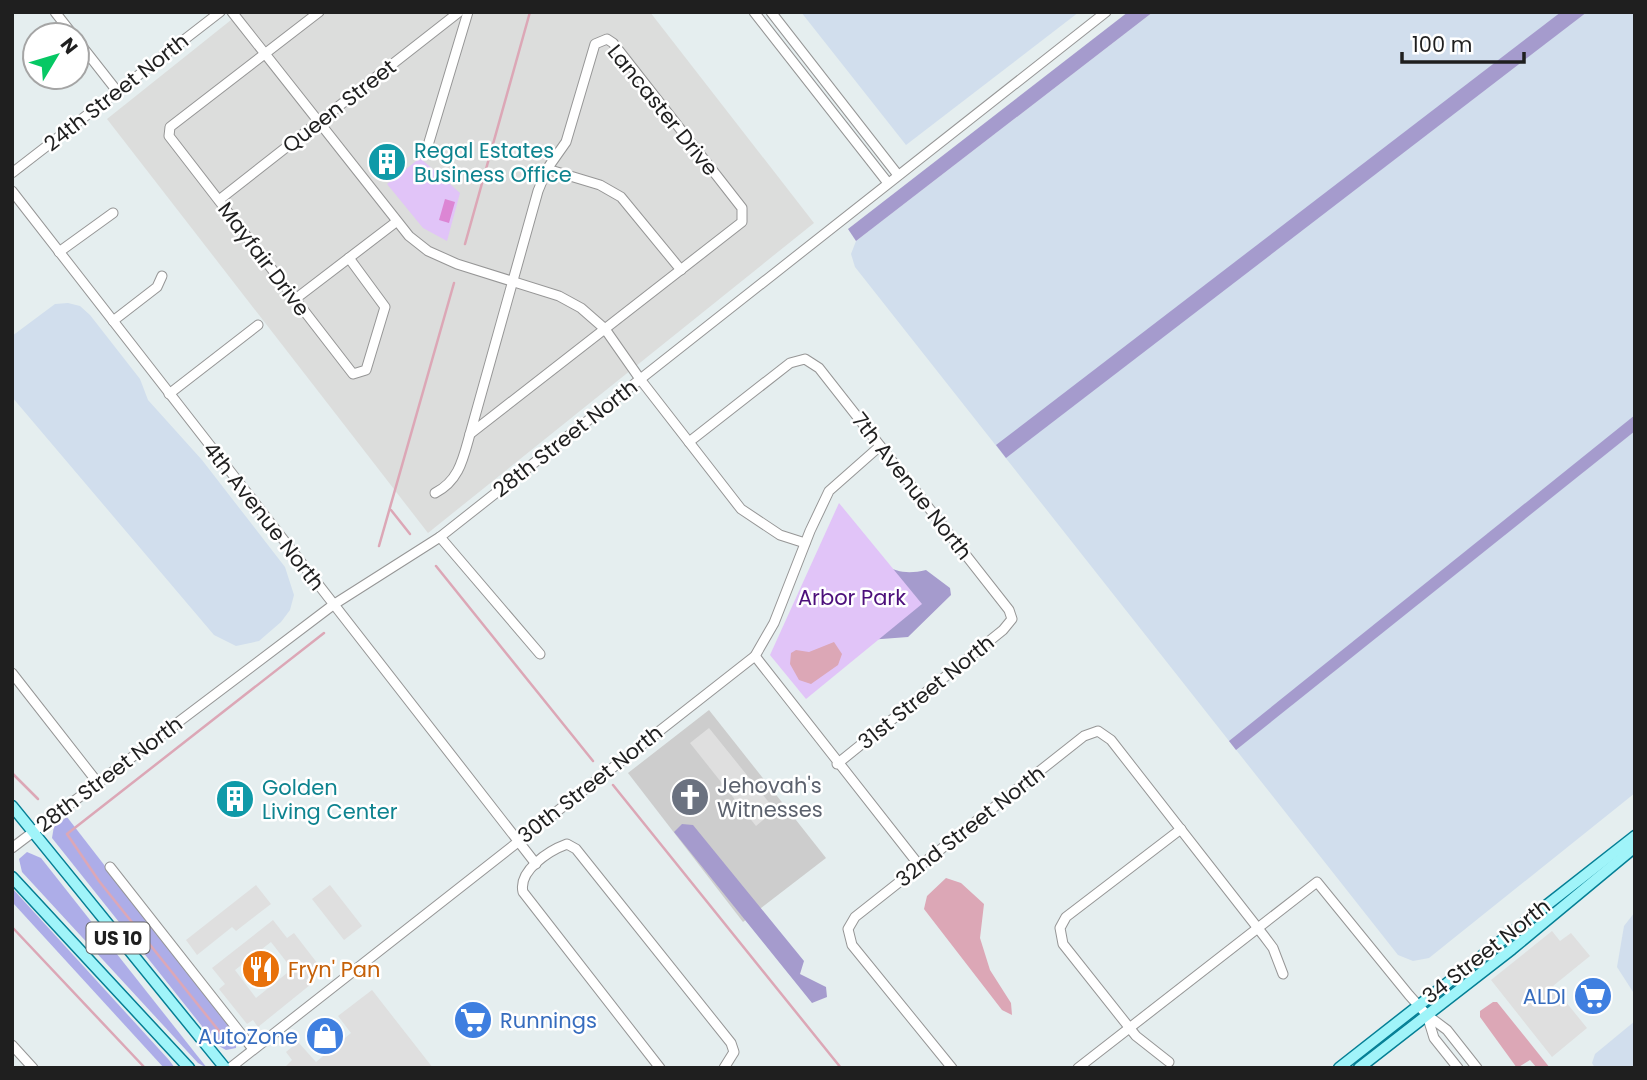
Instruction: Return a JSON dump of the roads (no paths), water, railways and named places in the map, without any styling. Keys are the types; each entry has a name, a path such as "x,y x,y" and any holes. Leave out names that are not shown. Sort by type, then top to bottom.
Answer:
{"main road":[{"name":"US 10","path":"12,806 227,1068"},
{"name":"34 Street North","path":"1339,1068 1635,836"},
{"path":"1359,1068 1635,846"},
{"name":"US 10","path":"12,877 189,1068"}],"street":[{"name":"24th Street North","path":"12,173 220,12"},
{"path":"233,12 396,222 428,251 559,296 581,308 605,329 640,379 741,509 780,536 805,542"},
{"name":"Mayfair Drive","path":"319,12 170,127 169,136 353,374 366,370 385,307 349,258"},
{"name":"Queen Street","path":"219,200 459,12"},
{"path":"429,142 468,12"},
{"path":"754,12 888,183"},
{"path":"771,12 898,175"},
{"name":"28th Street North","path":"12,848 333,605 440,537 1107,12"},
{"name":"Lancaster Drive","path":"435,493 450,486 460,467 512,282 547,170 566,142 595,44 607,40 613,43 742,208 742,222 470,434"},
{"path":"91,58 117,91"},
{"path":"547,170 600,185 621,197 681,270"},
{"name":"4th Avenue North","path":"12,191 536,864"},
{"path":"59,252 113,213"},
{"path":"294,300 396,222"},
{"path":"113,321 157,287 162,276"},
{"path":"169,394 258,325"},
{"name":"7th Avenue North","path":"689,442 790,363 805,359 819,368 1009,610 1012,619"},
{"name":"30th Street North","path":"227,1068 755,656 774,623 805,542 829,491 880,446"},
{"path":"440,537 540,654"},
{"name":"31st Street North","path":"837,764 1003,630 1012,619"},
{"path":"755,656 919,866"},
{"path":"12,673 98,783"},
{"name":"32nd Street North","path":"952,1068 852,945 848,929 855,917 1084,736 1098,731 1111,740 1181,829"},
{"path":"1169,1062 1128,1027 1063,944 1060,928 1066,917 1181,829 1273,948 1283,974"},
{"path":"660,1068 523,892 521,883 524,874 557,848 567,844 576,849 732,1043 734,1052 724,1068"},
{"path":"110,867 253,1049"},
{"path":"1078,1068 1317,881 1418,1006 1447,1030 1477,1068"},
{"path":"1427,1015 1434,1038 1458,1068"},
{"path":"12,1045 33,1068"}],"waterway":[{"path":"465,244 530,12"},
{"path":"379,546 454,283"},
{"path":"391,510 410,534"},
{"path":"436,566 593,761"},
{"path":"227,1041 99,881 67,834 324,633"},
{"path":"12,773 38,799"},
{"path":"613,785 841,1068"},
{"path":"12,927 145,1068"}],"place":[{"name":"Regal Estates Business Office","path":"387,162"},
{"name":"Jehovah's Witnesses","path":"690,797"},
{"name":"Golden Living Center","path":"235,799"},
{"name":"Fryn' Pan","path":"261,969"},
{"name":"ALDI","path":"1593,996"},
{"name":"Runnings","path":"473,1020"},
{"name":"AutoZone","path":"325,1036"}],"park label":[{"name":"Arbor Park","path":"852,597"}]}
